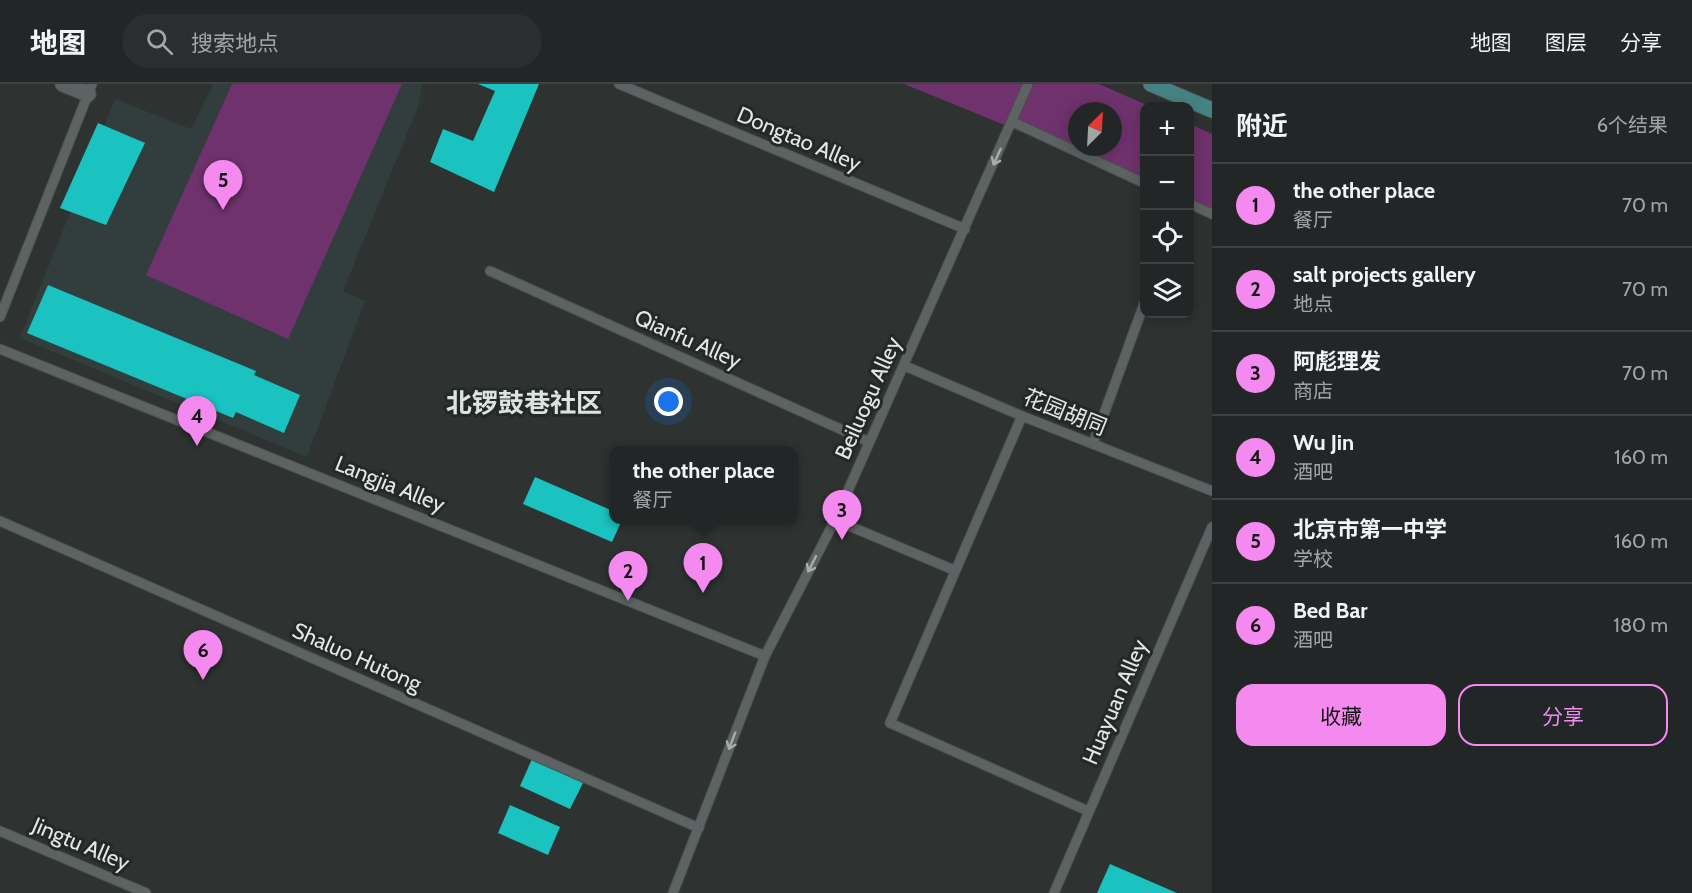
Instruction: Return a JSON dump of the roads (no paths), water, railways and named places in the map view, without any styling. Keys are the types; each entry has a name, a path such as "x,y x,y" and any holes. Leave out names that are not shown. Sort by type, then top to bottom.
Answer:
{"street":[{"path":"63,84 90,89"},
{"path":"1151,84 1212,110"}],"lane":[{"name":"Dongtao Alley","path":"619,84 965,229"},
{"name":"Beiluogu Alley","path":"673,893 765,656 835,520 1028,84"},
{"path":"0,317 90,89"},
{"path":"1013,122 1140,181"},
{"path":"1194,206 1212,214"},
{"name":"Qianfu Alley","path":"490,271 869,442"},
{"path":"1093,444 1140,315"},
{"name":"Langjia Alley","path":"0,349 765,656"},
{"name":"花园胡同","path":"904,366 1022,416 1212,490"},
{"path":"1022,416 890,723 1089,811"},
{"path":"835,520 954,570"},
{"name":"Shaluo Hutong","path":"0,521 699,828"},
{"name":"Huayuan Alley","path":"1054,893 1212,527"},
{"name":"Jingtu Alley","path":"0,831 146,893"}],"place":[{"name":"北京市第一中学","path":"223,210"},
{"name":"Wu Jin","path":"197,446"},
{"name":"阿彪理发","path":"842,540"},
{"name":"the other place","path":"703,593"},
{"name":"salt projects gallery","path":"628,601"},
{"name":"Bed Bar","path":"203,680"}],"district":[{"name":"北锣鼓巷社区","path":"524,403"}]}
